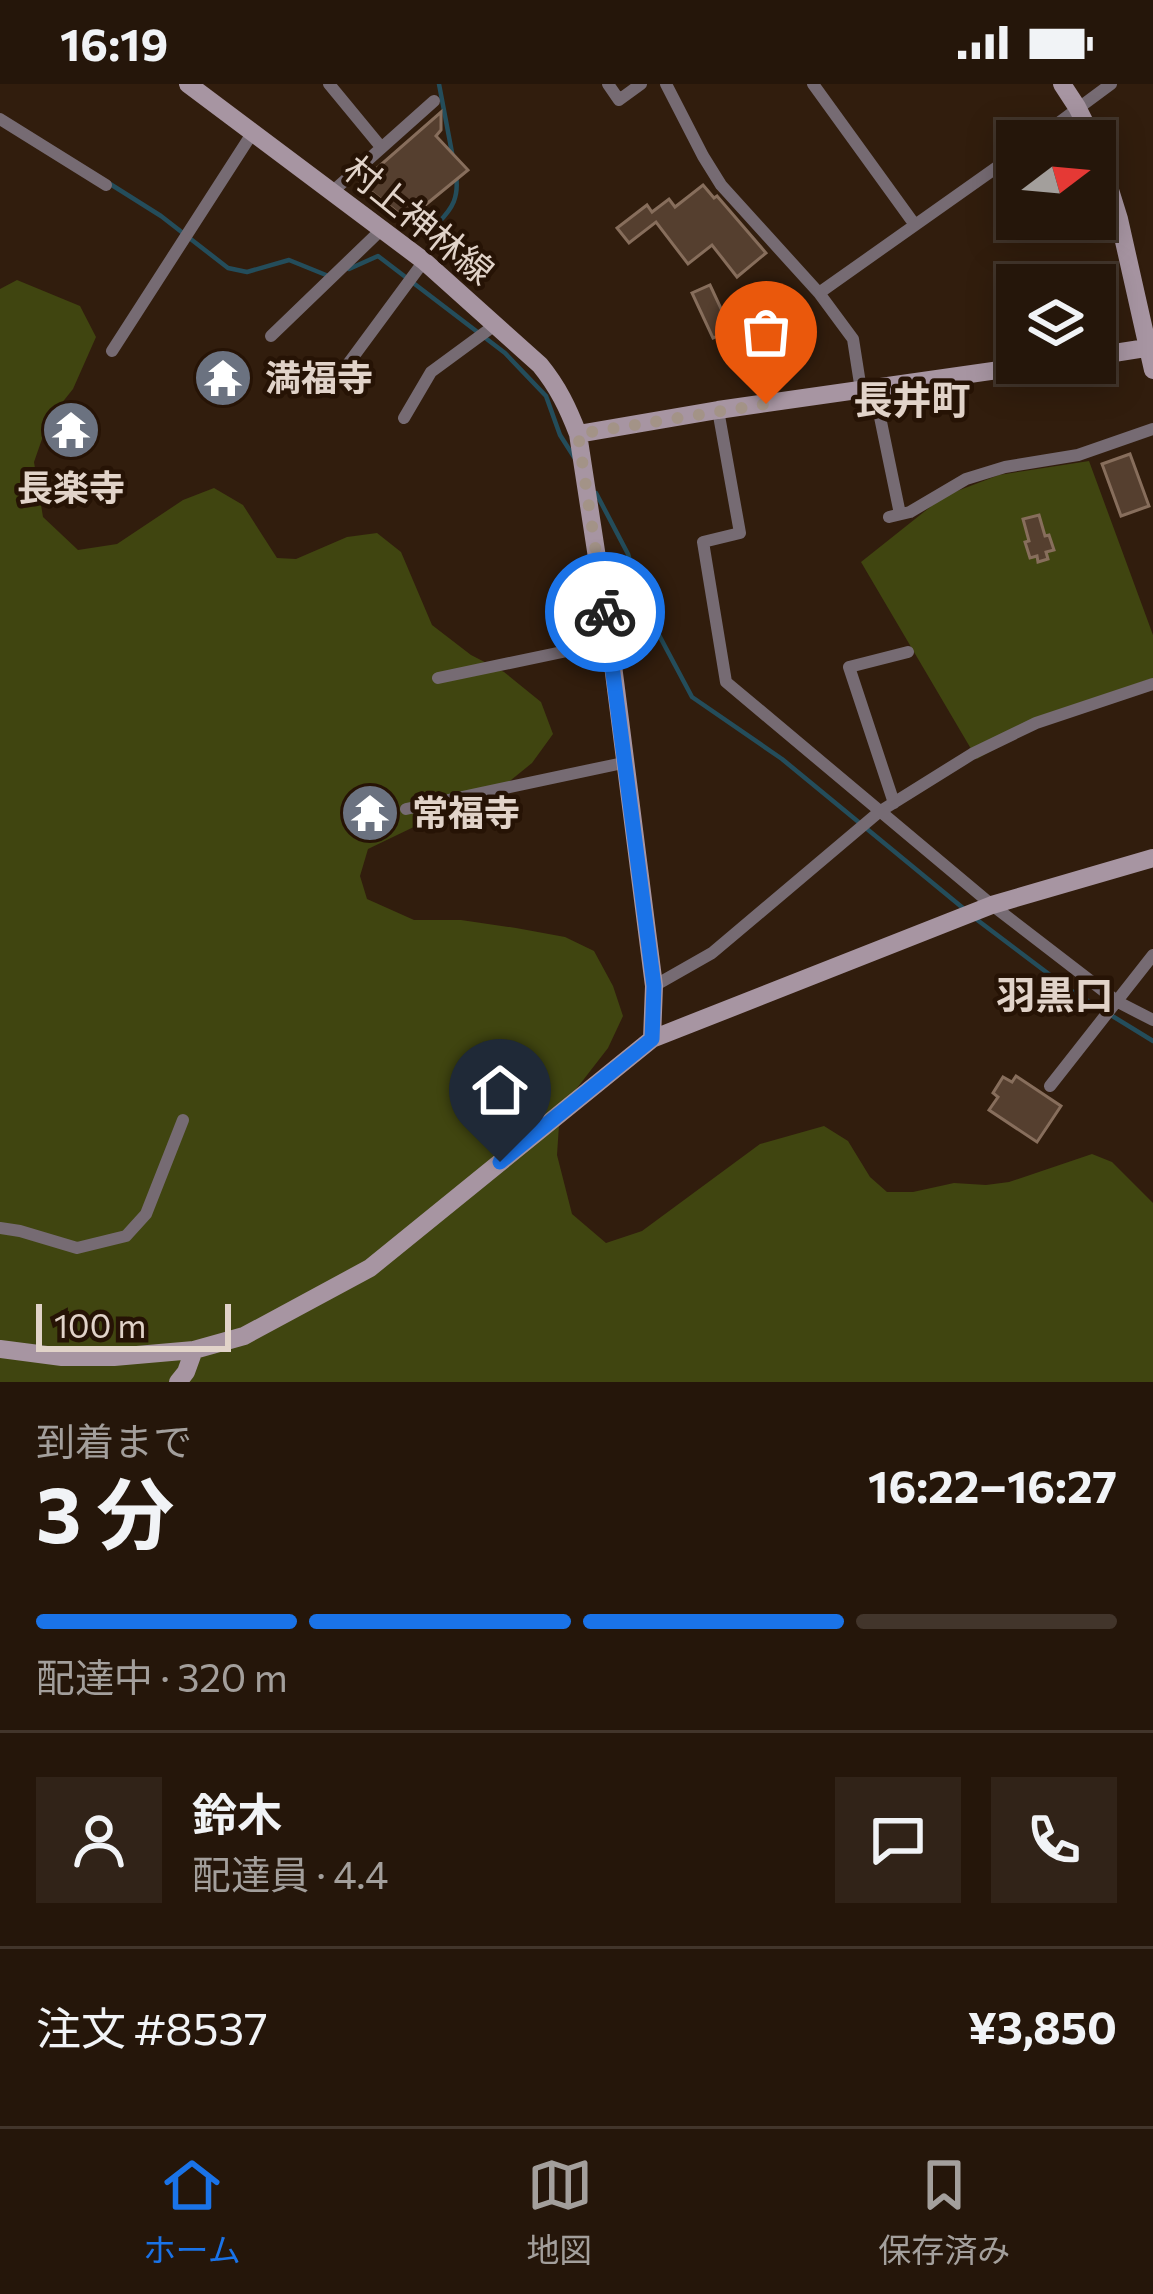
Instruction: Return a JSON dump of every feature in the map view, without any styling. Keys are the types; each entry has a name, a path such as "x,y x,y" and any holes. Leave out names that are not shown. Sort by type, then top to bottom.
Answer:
{"street":[{"path":"608,84 619,100 641,84"},
{"path":"666,84 722,184 819,293 853,339 894,515 910,512 966,479 1078,455 1153,429"},
{"path":"813,84 915,225"},
{"path":"1061,84 1084,120"},
{"path":"1061,120 1111,84"},
{"path":"333,85 381,147"},
{"name":"村上神林線","path":"200,87 424,261 556,384 578,434 610,642 654,986 652,1039"},
{"path":"332,192 434,101"},
{"path":"0,119 106,185"},
{"path":"112,351 253,132"},
{"path":"819,293 996,168"},
{"path":"1116,209 1153,370"},
{"path":"271,336 382,229"},
{"path":"345,368 424,261"},
{"path":"404,418 431,372 495,325"},
{"path":"1116,353 1149,348"},
{"path":"578,434 996,370"},
{"path":"718,410 740,533 703,542 727,682 992,905 1118,1002 1153,1020"},
{"path":"439,678 610,642"},
{"path":"894,802 849,667 908,652"},
{"path":"654,986 712,953 879,812 972,754 1036,723 1153,684"},
{"path":"406,809 623,763"},
{"path":"0,1349 62,1357 114,1357 194,1350 244,1336 370,1268 652,1039 992,905 1153,858"},
{"path":"1049,1086 1153,955"},
{"path":"0,1228 77,1248 126,1236 146,1214 183,1120"},
{"path":"178,1382 194,1350"}],"green space":[{"path":"17,280 80,306 96,337 73,389 49,419 34,462 43,517 78,550 117,544 183,500 214,488 243,505 277,558 296,559 347,537 377,533 401,552 432,625 541,702 553,734 532,763 494,794 368,849 360,876 367,899 414,920 461,920 516,928 565,937 594,951 623,1016 608,1048 560,1110 557,1155 572,1214 606,1243 642,1231 760,1144 824,1126 848,1141 870,1177 887,1192 1009,1182 1092,1154 1112,1162 1153,1203 1153,1382 0,1382 0,289"},
{"path":"1089,461 1153,635 1153,678 1066,709 977,759 861,562 944,496 999,475"}],"building":[{"path":"441,112 441,130 436,136 468,170 407,220 360,183"},
{"path":"703,185 766,253 737,277 712,245 688,264 656,222 629,243 617,228 647,205 652,212 669,199 675,207"},
{"path":"710,285 731,330 713,338 692,293"},
{"path":"1130,454 1149,506 1121,516 1102,464"},
{"path":"1039,515 1054,550 1038,562 1037,556 1030,558 1023,519"},
{"path":"1016,1076 1061,1106 1037,1142 989,1110 1003,1077 1012,1082"}],"waterway":[{"path":"439,84 453,158"},
{"path":"438,223 454,202 456,175"},
{"path":"107,182 228,268 247,272 289,260 326,275"},
{"path":"349,269 378,256 505,353 546,396 574,457"},
{"path":"596,493 628,554 643,605 692,697 782,759 963,908"},
{"path":"976,919 1070,990 1153,1041"}],"way so far":[{"path":"605,612 578,434 766,404"}],"place":[{"name":"満福寺","path":"223,378"},
{"name":"長楽寺","path":"71,430"},
{"name":"常福寺","path":"370,813"}],"district":[{"name":"長井町","path":"912,400"},
{"name":"羽黒口","path":"1055,995"}],"route":[{"path":"500,1162 652,1039 654,986 605,612"}]}
